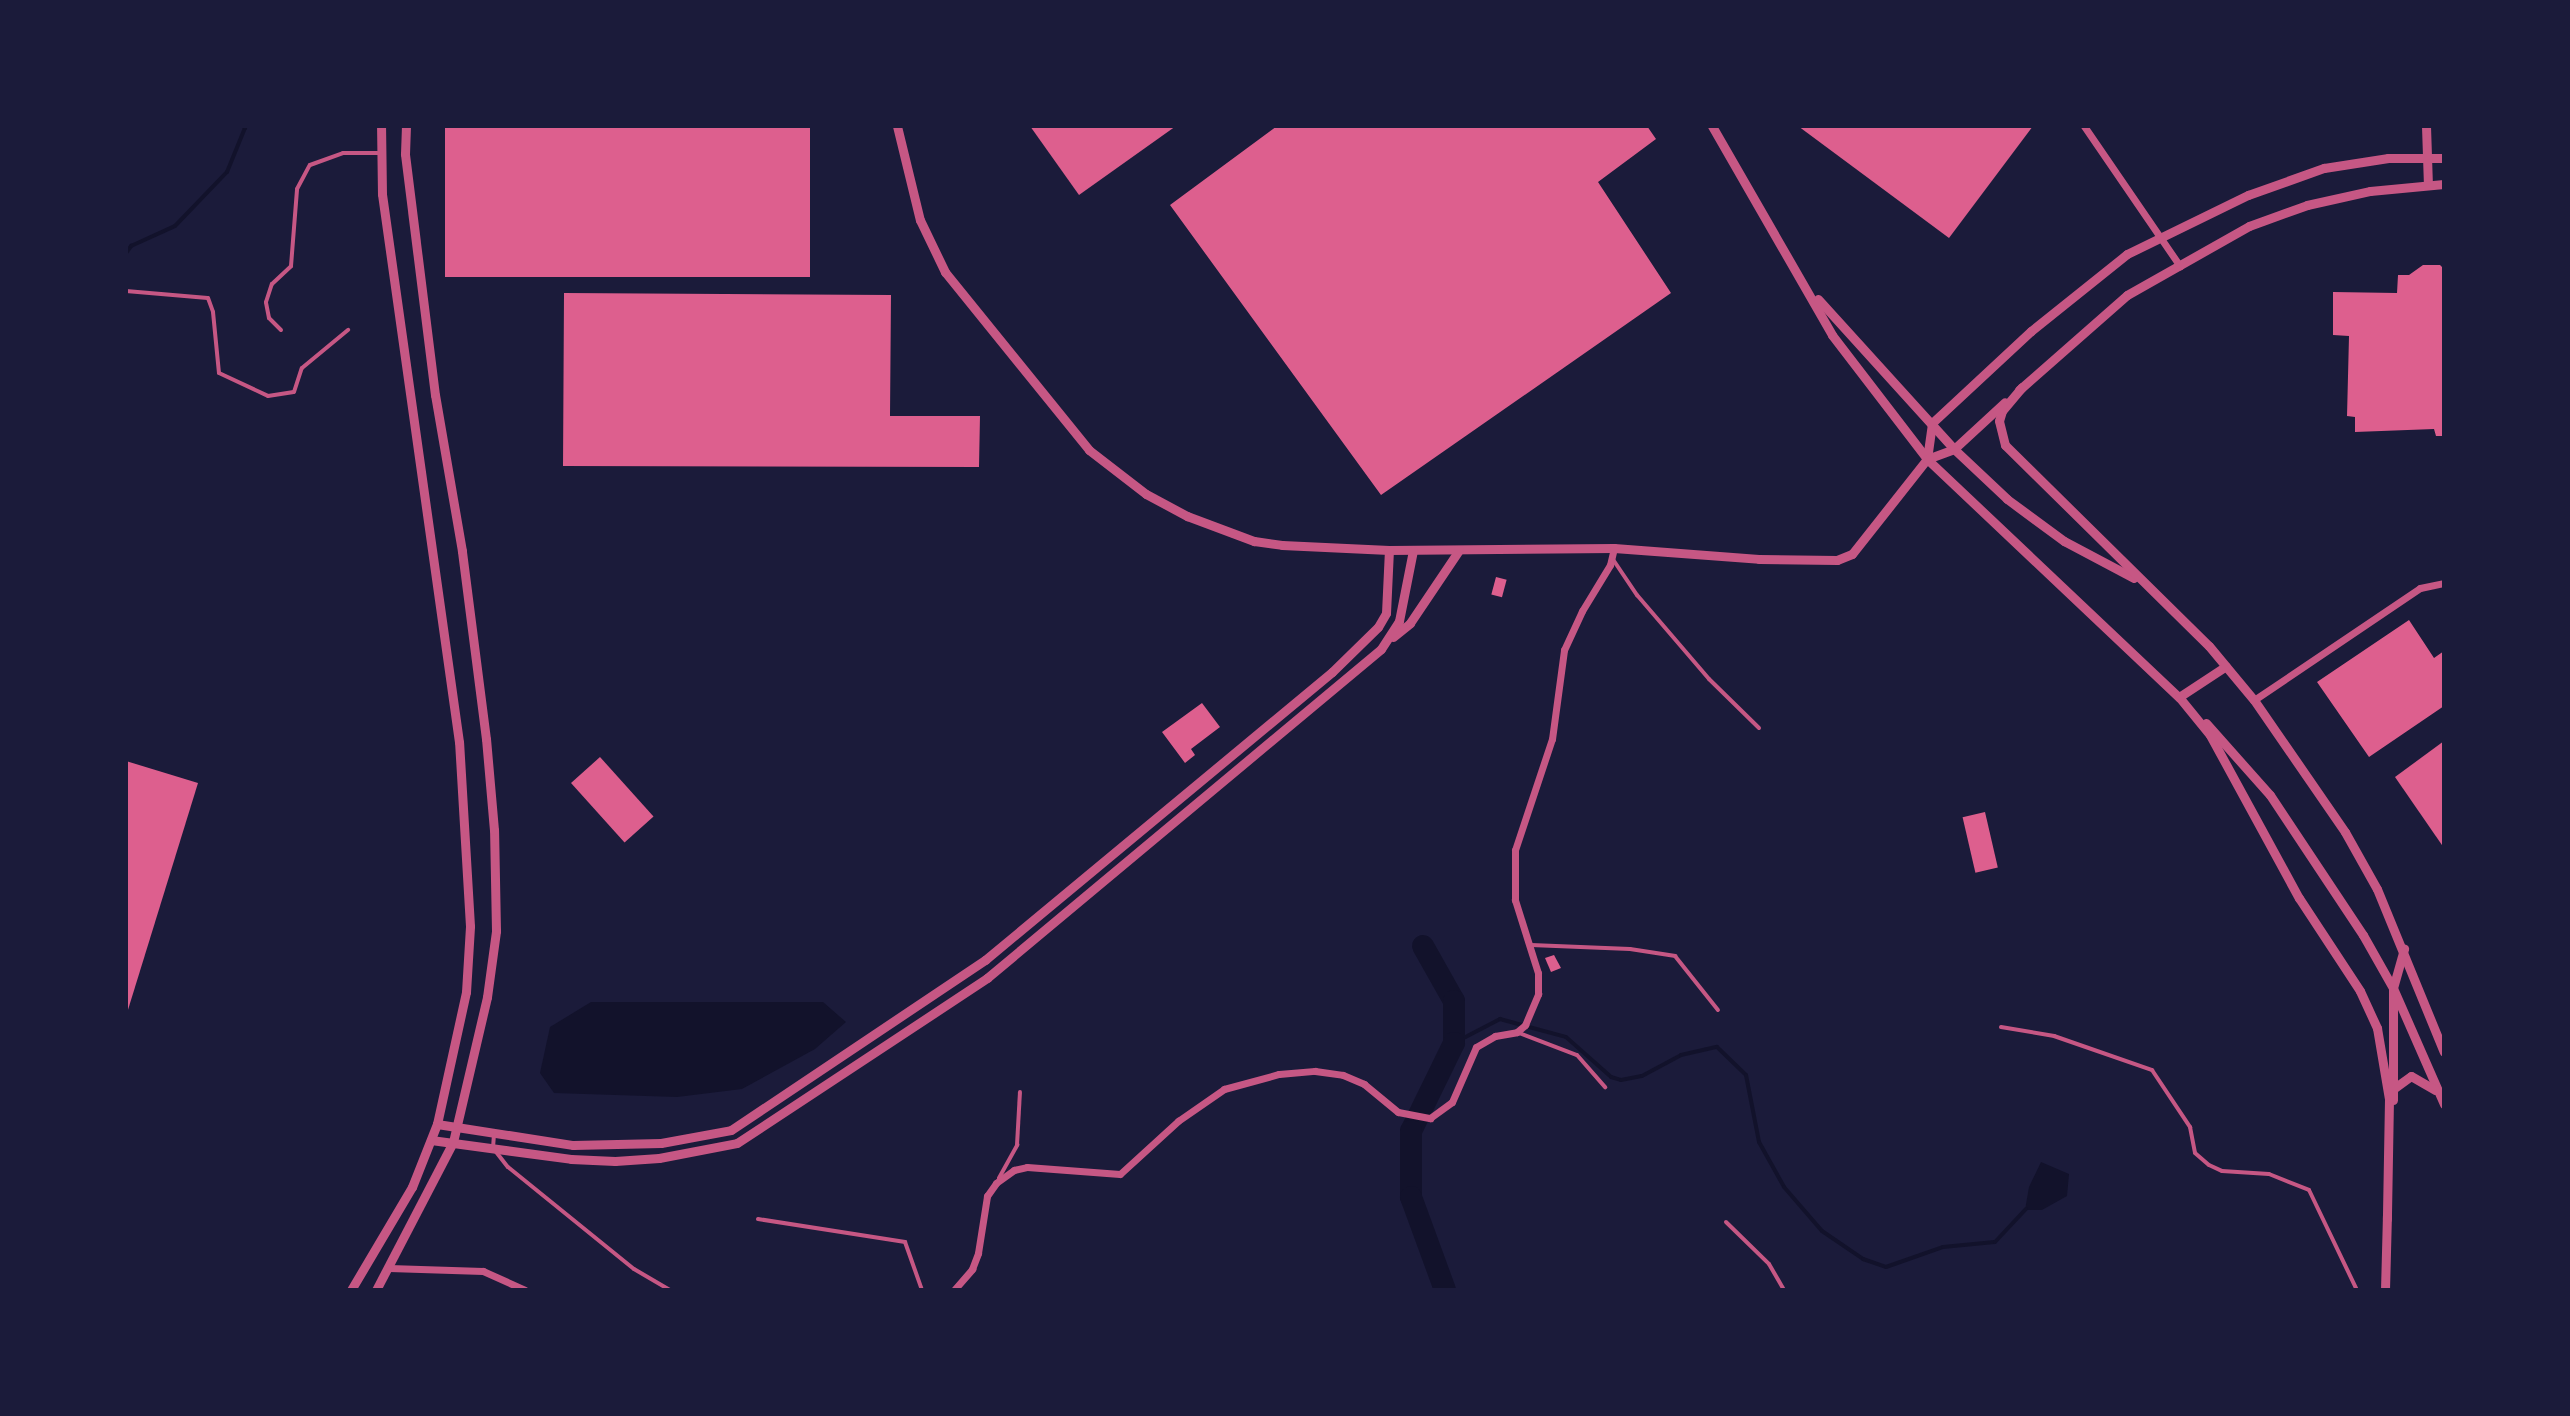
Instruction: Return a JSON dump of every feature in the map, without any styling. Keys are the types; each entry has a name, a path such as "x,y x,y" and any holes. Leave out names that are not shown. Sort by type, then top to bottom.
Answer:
{"street":[{"path":"351,1290 412,1187 437,1124 466,992 470,926 459,742 382,194 381,126"},
{"path":"376,1290 453,1142 487,997 496,931 494,830 486,739 462,551 435,395 408,185 406,126"},
{"path":"897,126 920,220 945,272 1089,450 1146,494 1187,516 1254,541 1389,550 1837,560 1852,554 1863,542 1927,459 1932,423 2031,331 2127,254 2159,235 2248,195 2324,168 2425,157 2444,158"},
{"path":"1712,126 1808,288 1832,335 1927,459 2231,747 2270,795 2363,935 2393,988 2444,1104"},
{"path":"2084,126 2180,266"},
{"path":"2426,126 2428,185"},
{"path":"1927,459 1954,449 2127,295 2249,226 2307,205 2370,191 2444,184"},
{"path":"1808,288 1954,449 2007,499 2064,541 2145,583"},
{"path":"2022,387 2002,411 1999,421 2005,445 2145,583 2226,666 2254,700 2345,832 2404,949 2444,1052"},
{"path":"437,1124 573,1145 661,1143 731,1130 985,960 1332,672 1378,627 1386,613 1389,550"},
{"path":"1388,642 1405,598 1413,550"},
{"path":"431,1140 571,1159 615,1161 659,1158 737,1143 987,978 1410,623 1459,550"},
{"path":"954,1290 972,1269 978,1253 987,1196 996,1183 1014,1170 1027,1167 1120,1174 1178,1121 1224,1089 1279,1074 1315,1071 1343,1075 1364,1084 1382,1102 1408,1116 1430,1118 1452,1102 1476,1047 1495,1036 1517,1032 1525,1025 1538,994 1538,973 1515,900 1512,867 1515,850 1552,739 1564,650 1613,553"},
{"path":"2254,700 2420,588 2444,583"},
{"path":"2179,697 2226,666"},
{"path":"2179,697 2210,735 2299,898 2360,991 2377,1028 2389,1099 2385,1290"},
{"path":"2387,1219 2393,1089 2393,988 2404,949"},
{"path":"2393,1089 2411,1076 2438,1092"},
{"path":"389,1268 483,1271 525,1290"}],"lane":[{"path":"281,330 269,318 266,302 272,284 291,266 297,189 310,165 343,153 381,153"},
{"path":"126,291 208,298 213,312 219,373 268,396 294,392 302,368 348,330"},
{"path":"1613,553 1637,595 1700,669 1759,728"},
{"path":"1531,945 1630,949 1675,956 1718,1010"},
{"path":"2001,1027 2054,1036 2152,1070 2190,1127 2195,1153 2209,1165 2222,1171 2269,1174 2309,1190 2357,1290"},
{"path":"1517,1032 1577,1055 1605,1087"},
{"path":"996,1183 1017,1145 1020,1092"},
{"path":"494,1134 493,1148 508,1167 611,1250 670,1290"},
{"path":"758,1219 905,1242 922,1290"},
{"path":"1726,1222 1769,1264 1784,1290"}],"shaded area":[{"path":"591,1002 823,1002 846,1022 815,1049 742,1089 677,1097 554,1093 540,1073 550,1027"},
{"path":"2041,1162 2069,1174 2067,1196 2042,1210 2025,1210 2029,1187"}],"building":[{"path":"445,126 810,126 810,277 445,277"},
{"path":"1030,126 1176,126 1079,195"},
{"path":"1277,126 1647,126 1656,139 1598,182 1671,293 1381,495 1170,205"},
{"path":"1798,126 2033,126 1949,238"},
{"path":"2423,265 2440,265 2444,269 2444,436 2436,436 2434,429 2355,432 2355,417 2347,416 2349,336 2333,335 2333,292 2397,293 2398,275 2409,275"},
{"path":"564,293 891,295 890,416 980,416 979,467 563,466"},
{"path":"1496,577 1507,580 1502,597 1491,594"},
{"path":"2409,620 2434,658 2444,651 2444,706 2369,757 2317,682"},
{"path":"1202,703 1220,727 1191,749 1195,755 1185,763 1162,732"},
{"path":"2444,741 2444,848 2395,777"},
{"path":"600,757 654,816 625,843 571,783"},
{"path":"126,761 198,783 127,1013 126,1013"},
{"path":"1985,812 1998,868 1975,873 1963,817"},
{"path":"1554,955 1561,968 1551,972 1545,958"}],"waterway":[{"path":"126,253 131,246 175,226 227,172 245,128 243,126"},
{"path":"1423,946 1454,1001 1454,1043 1411,1131 1411,1197 1445,1290"},
{"path":"1454,1043 1500,1019 1566,1037 1611,1077 1621,1080 1642,1076 1681,1055 1717,1047 1746,1075 1759,1142 1784,1187 1822,1231 1863,1259 1886,1267 1943,1247 1995,1242 2026,1209"}]}
